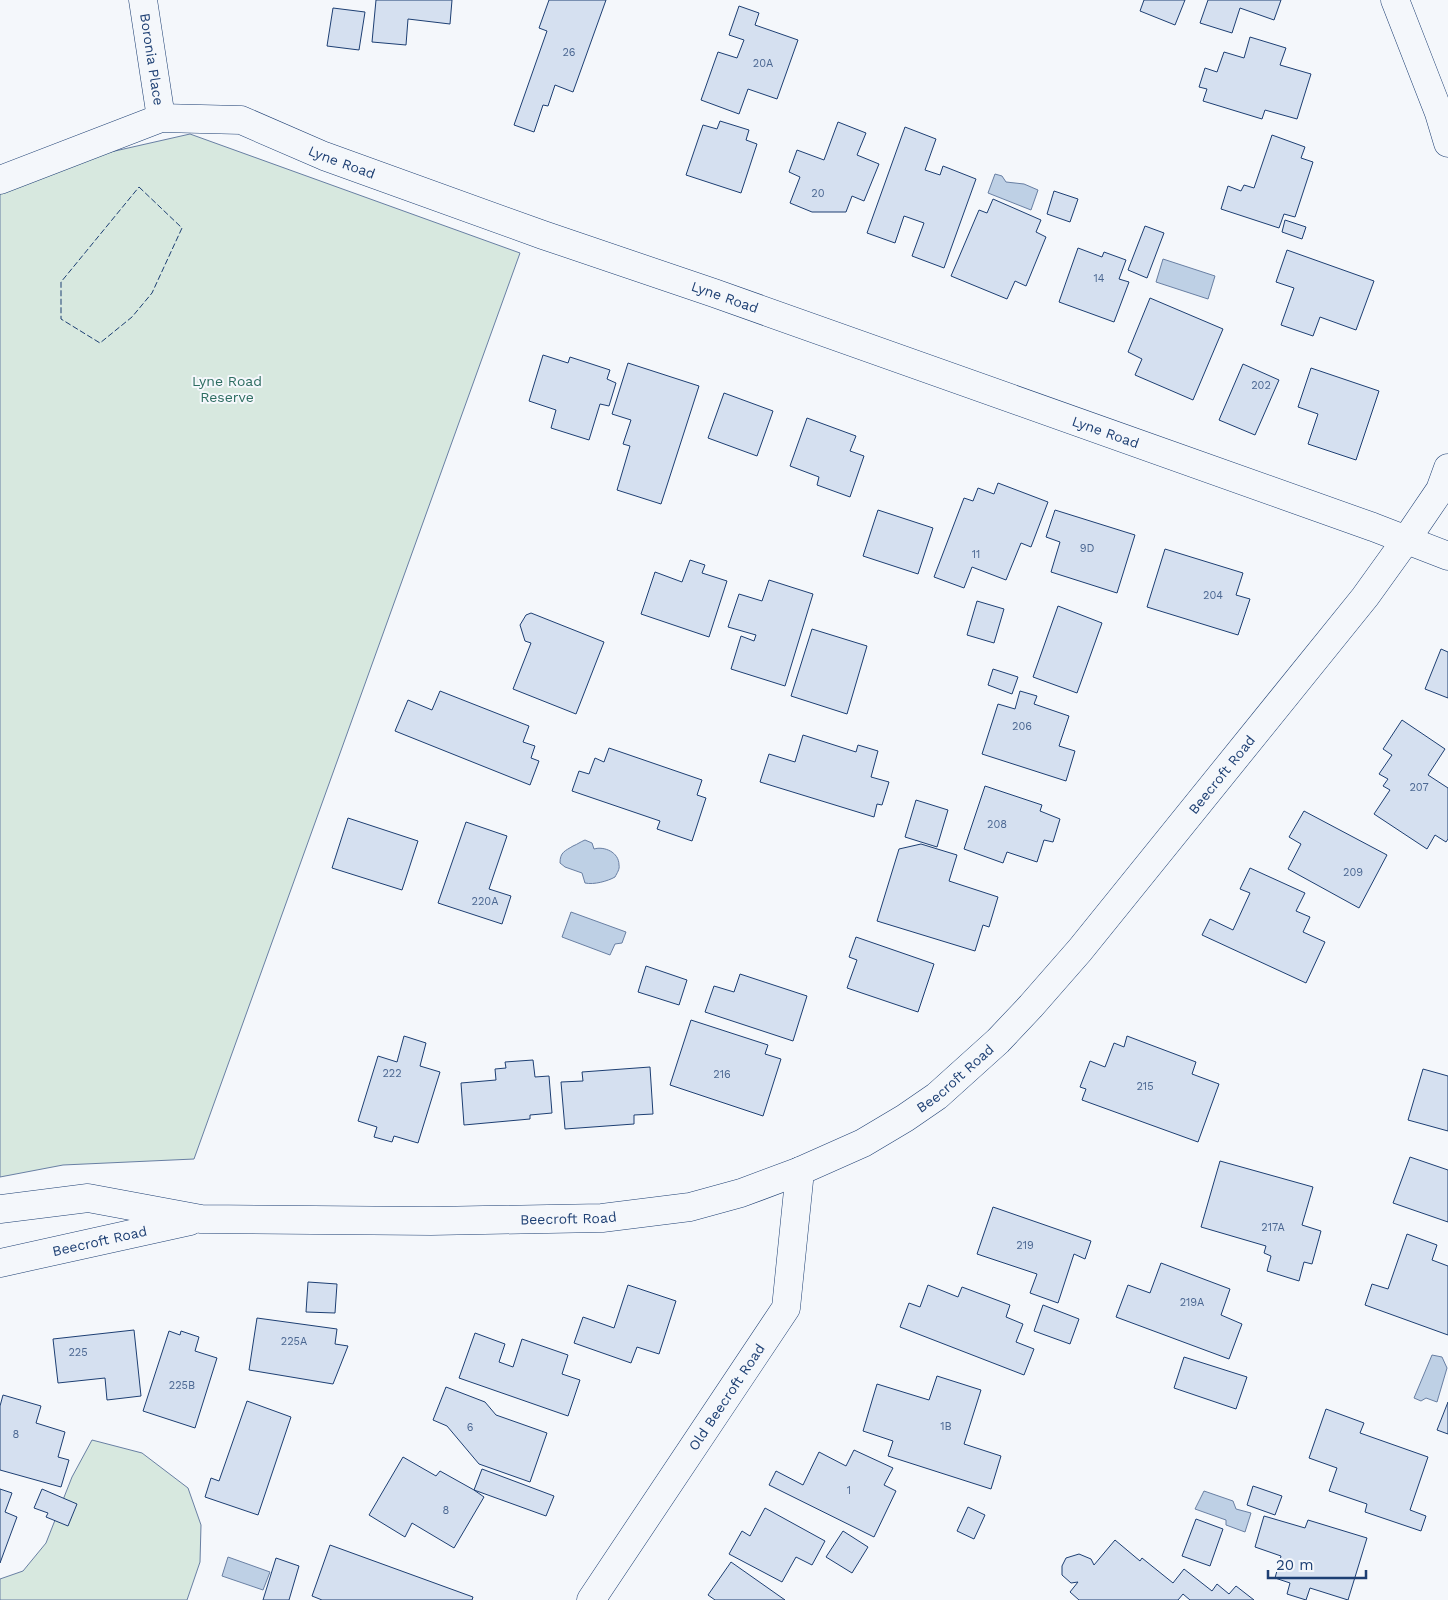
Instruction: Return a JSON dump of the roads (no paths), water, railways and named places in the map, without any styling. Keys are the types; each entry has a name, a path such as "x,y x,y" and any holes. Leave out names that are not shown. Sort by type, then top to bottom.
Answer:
{"main road":[{"name":"Boronia Place","path":"143,0 161,118"},
{"path":"1395,0 1439,113 1448,143"},
{"name":"Lyne Road","path":"0,180 161,118 241,120 324,156 530,231 714,293 1448,556"},
{"name":"Beecroft Road","path":"0,1209 88,1198 201,1219 431,1221 602,1218 690,1207 741,1193 800,1171 864,1143 937,1096 998,1041 1080,950 1365,597 1440,490 1448,468"},
{"name":"Old Beecroft Road","path":"591,1600 786,1308 800,1171"},
{"name":"Beecroft Road","path":"0,1263 201,1219"}],"water":[{"path":"995,174 1002,176 1006,182 1024,184 1038,190 1031,210 988,193"},
{"path":"1163,259 1215,276 1208,299 1156,282"},
{"path":"585,840 592,843 594,849 602,848 614,853 619,866 615,877 601,882 585,883 582,873 565,867 560,863 564,852"},
{"path":"571,912 626,932 622,943 615,944 610,955 562,937"},
{"path":"1432,1355 1442,1357 1447,1368 1437,1402 1426,1398 1421,1401 1414,1398"},
{"path":"1204,1491 1233,1501 1236,1509 1251,1513 1245,1532 1226,1525 1226,1520 1195,1509"},
{"path":"228,1557 270,1572 263,1590 222,1576"}],"park label":[{"name":"Lyne Road Reserve","path":"227,390"}]}
